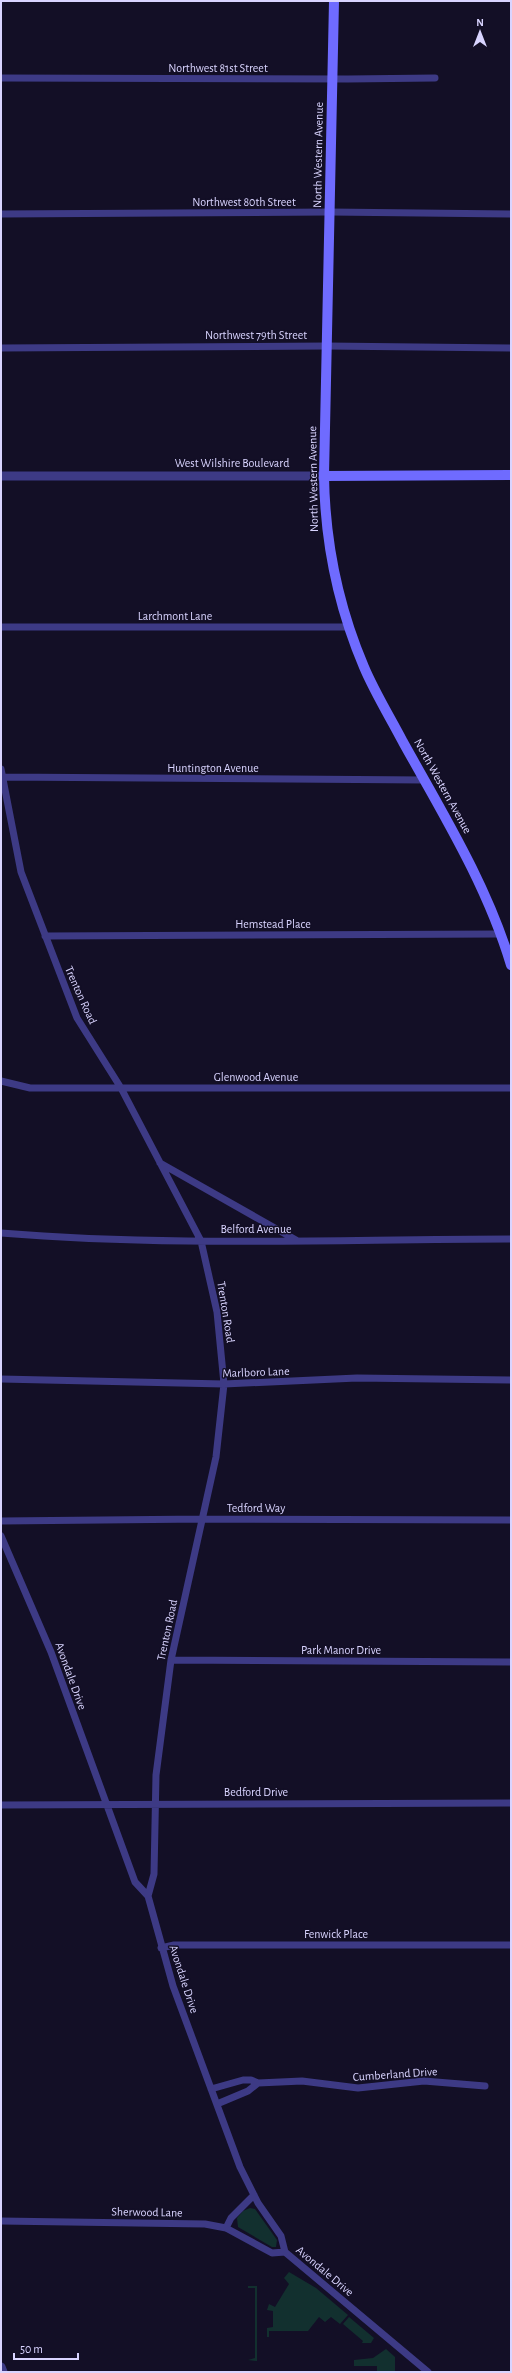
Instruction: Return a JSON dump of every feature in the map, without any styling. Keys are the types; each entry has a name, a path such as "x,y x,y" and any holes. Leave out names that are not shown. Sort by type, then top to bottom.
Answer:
{"main road":[{"name":"North Western Avenue","path":"334,1 324,476 328,543 334,574 348,627 374,688 481,884 505,938 511,965"},
{"name":"West Wilshire Boulevard","path":"324,476 511,475"}],"street":[{"name":"Northwest 81st Street","path":"1,78 434,78"},
{"name":"Northwest 80th Street","path":"1,214 330,212 511,214"},
{"name":"Northwest 79th Street","path":"1,348 327,346 511,348"},
{"name":"West Wilshire Boulevard","path":"1,476 324,476"},
{"name":"Larchmont Lane","path":"1,627 348,627"},
{"name":"Trenton Road","path":"1,769 1,777 21,872 77,1018 121,1088 201,1241 217,1312 224,1384 216,1457 171,1660 161,1729 154,1803 154,1874 148,1896"},
{"name":"Huntington Avenue","path":"1,777 424,780"},
{"name":"Hemstead Place","path":"45,936 505,938"},
{"name":"Glenwood Avenue","path":"1,1082 30,1088 511,1088"},
{"path":"160,1163 296,1240"},
{"name":"Belford Avenue","path":"1,1233 67,1239 201,1241 511,1239"},
{"name":"Marlboro Lane","path":"1,1379 224,1384 357,1378 511,1380"},
{"name":"Tedford Way","path":"1,1521 203,1519 511,1520"},
{"name":"Avondale Drive","path":"1,1536 51,1652 135,1882 148,1896 173,1986 242,2172 254,2195 281,2236 285,2252 428,2372"},
{"name":"Park Manor Drive","path":"171,1660 511,1662"},
{"name":"Bedford Drive","path":"1,1806 154,1803 511,1803"},
{"name":"Fenwick Place","path":"162,1948 174,1945 511,1945"},
{"name":"Cumberland Drive","path":"211,2089 243,2080 251,2080 258,2083 288,2081 358,2088 434,2081 485,2086"},
{"name":"Cumberland Drive","path":"216,2104 248,2091 258,2083"},
{"path":"226,2228 230,2218 254,2195"},
{"name":"Sherwood Lane","path":"1,2221 197,2224 226,2228 272,2253 285,2252"},
{"path":"1,2367 3,2372"}],"green space":[{"path":"250,2208 255,2209 277,2240 276,2247 272,2247 238,2227 237,2218 243,2211"},
{"path":"289,2272 316,2288 348,2315 340,2324 331,2317 325,2322 319,2317 308,2331 269,2331 269,2337 267,2337 267,2328 273,2327 273,2311 267,2310 269,2304 275,2307 289,2284 284,2278"},
{"path":"248,2286 257,2286 257,2361 248,2360 255,2358 255,2288 248,2288"},
{"path":"349,2317 374,2338 371,2343 362,2343 363,2341 343,2324"},
{"path":"386,2349 395,2357 395,2372 377,2371 377,2366 354,2366 354,2360 373,2358"}]}
